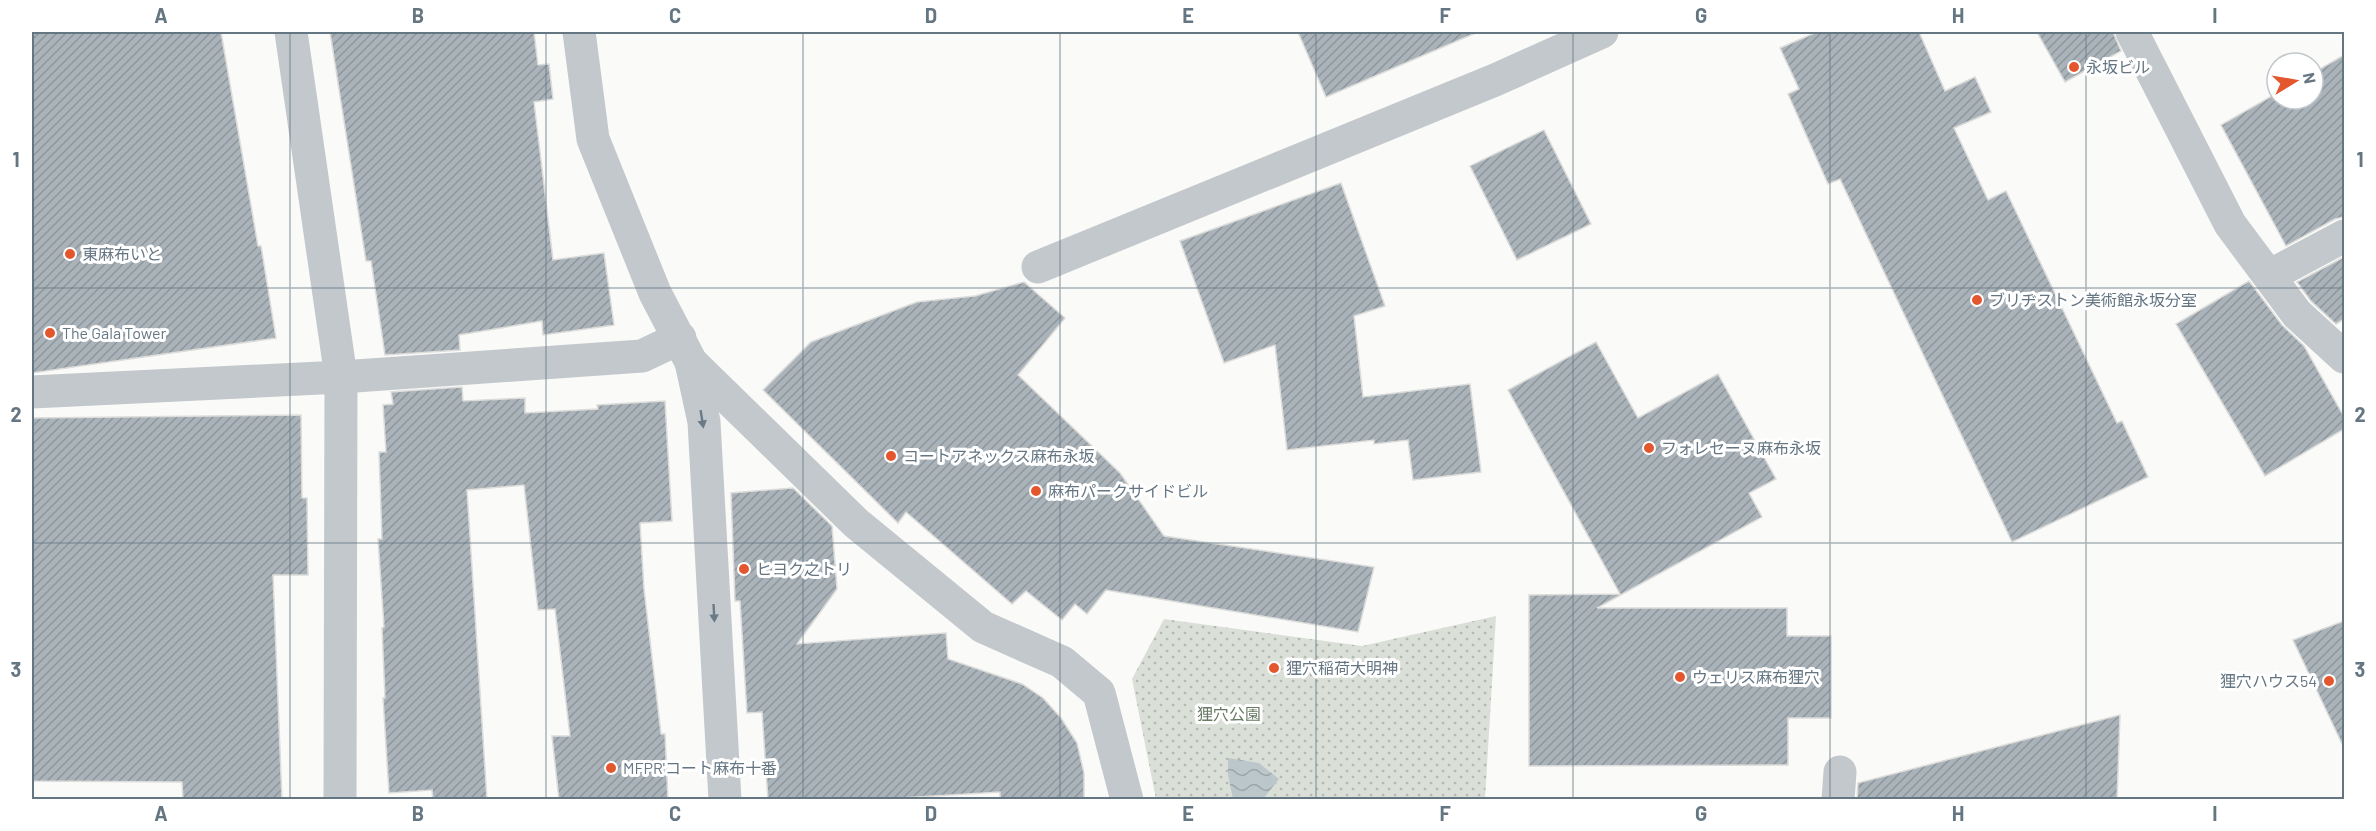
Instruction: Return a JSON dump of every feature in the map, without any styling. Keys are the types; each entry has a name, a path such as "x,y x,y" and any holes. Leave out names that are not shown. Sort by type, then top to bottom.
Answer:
{"street":[{"path":"291,32 341,377 340,800"},
{"path":"579,32 593,139 655,293 686,350 704,422 725,800"},
{"path":"1038,267 1495,80 1602,32"},
{"path":"2132,32 2230,224 2297,314 2344,357"},
{"path":"2270,276 2344,236"},
{"path":"32,392 341,377 642,356 686,350"},
{"path":"686,350 855,523 983,627 1062,662 1099,693 1127,800"}],"green space":[{"name":"狸穴公園","path":"1496,616 1485,799 1156,799 1132,679 1164,619 1362,646"}],"water":[{"path":"1228,758 1259,763 1279,779 1263,799 1233,799 1228,775"}],"building":[{"path":"32,32 221,32 276,338 32,373"},
{"path":"330,32 534,32 538,65 549,64 553,99 534,102 553,260 604,253 614,325 543,335 542,321 459,335 460,350 385,355 371,261 366,261"},
{"path":"1298,32 1478,32 1326,97"},
{"name":"ブリヂストン美術館永坂分室","path":"1817,32 1919,32 1945,91 1975,77 1991,112 1954,128 1988,200 2006,191 2117,423 2122,421 2148,477 2012,542 1840,179 1828,184 1788,94 1799,89 1780,48"},
{"name":"永坂ビル","path":"2037,32 2113,32 2121,51 2065,82"},
{"path":"2344,55 2344,217 2335,219 2286,246 2221,125 2265,100 2265,111 2325,111 2325,66"},
{"path":"1544,130 1591,224 1517,260 1470,166"},
{"path":"1341,183 1385,306 1354,316 1363,397 1470,384 1481,472 1413,480 1408,440 1374,444 1374,440 1287,450 1275,345 1224,363 1180,241"},
{"path":"2344,257 2344,319 2336,324 2311,301 2297,282"},
{"path":"2249,281 2282,325 2304,346 2344,417 2344,429 2265,476 2176,324"},
{"path":"1024,282 1065,318 1018,375 1120,473 1164,536 1374,567 1358,632 1106,590 1087,614 1075,604 1062,620 1026,591 1012,604 906,512 898,523 763,390 811,342 917,302 975,296"},
{"path":"1596,342 1638,418 1718,374 1776,479 1749,493 1762,517 1597,608 1787,608 1787,636 1831,636 1831,718 1788,718 1788,765 1529,766 1529,595 1620,594 1508,390"},
{"path":"462,387 463,401 525,398 525,413 598,409 597,405 665,401 672,521 640,523 644,589 661,734 665,734 668,800 559,800 552,736 570,736 555,609 538,610 524,485 467,490 487,800 433,800 432,790 389,793 383,698 385,698 382,628 384,627 378,539 382,539 379,452 386,452 383,405 393,404 391,392"},
{"path":"301,415 302,498 307,498 308,575 273,575 282,800 183,800 182,782 32,781 32,418"},
{"path":"793,488 832,526 837,589 797,644 946,633 948,659 1022,684 1043,698 1061,718 1077,743 1084,773 1084,800 1000,800 1000,792 866,800 768,800 762,712 747,713 740,601 735,601 731,493"},
{"name":"狸穴ハウス54","path":"2344,621 2344,748 2293,640"},
{"path":"2120,715 2117,800 1857,800 1858,783"}],"place":[{"name":"永坂ビル","path":"2074,67"},
{"name":"東麻布いと","path":"70,254"},
{"name":"ブリヂストン美術館永坂分室","path":"1977,300"},
{"name":"The Gala Tower","path":"50,333"},
{"name":"フォレセーヌ麻布永坂","path":"1649,448"},
{"name":"コートアネックス麻布永坂","path":"891,456"},
{"name":"麻布パークサイドビル","path":"1036,491"},
{"name":"ヒヨク之トリ","path":"744,569"},
{"name":"狸穴稲荷大明神","path":"1274,668"},
{"name":"ウェリス麻布狸穴","path":"1680,677"},
{"name":"狸穴ハウス54","path":"2329,681"},
{"name":"MFPR'コート麻布十番","path":"611,768"}]}
